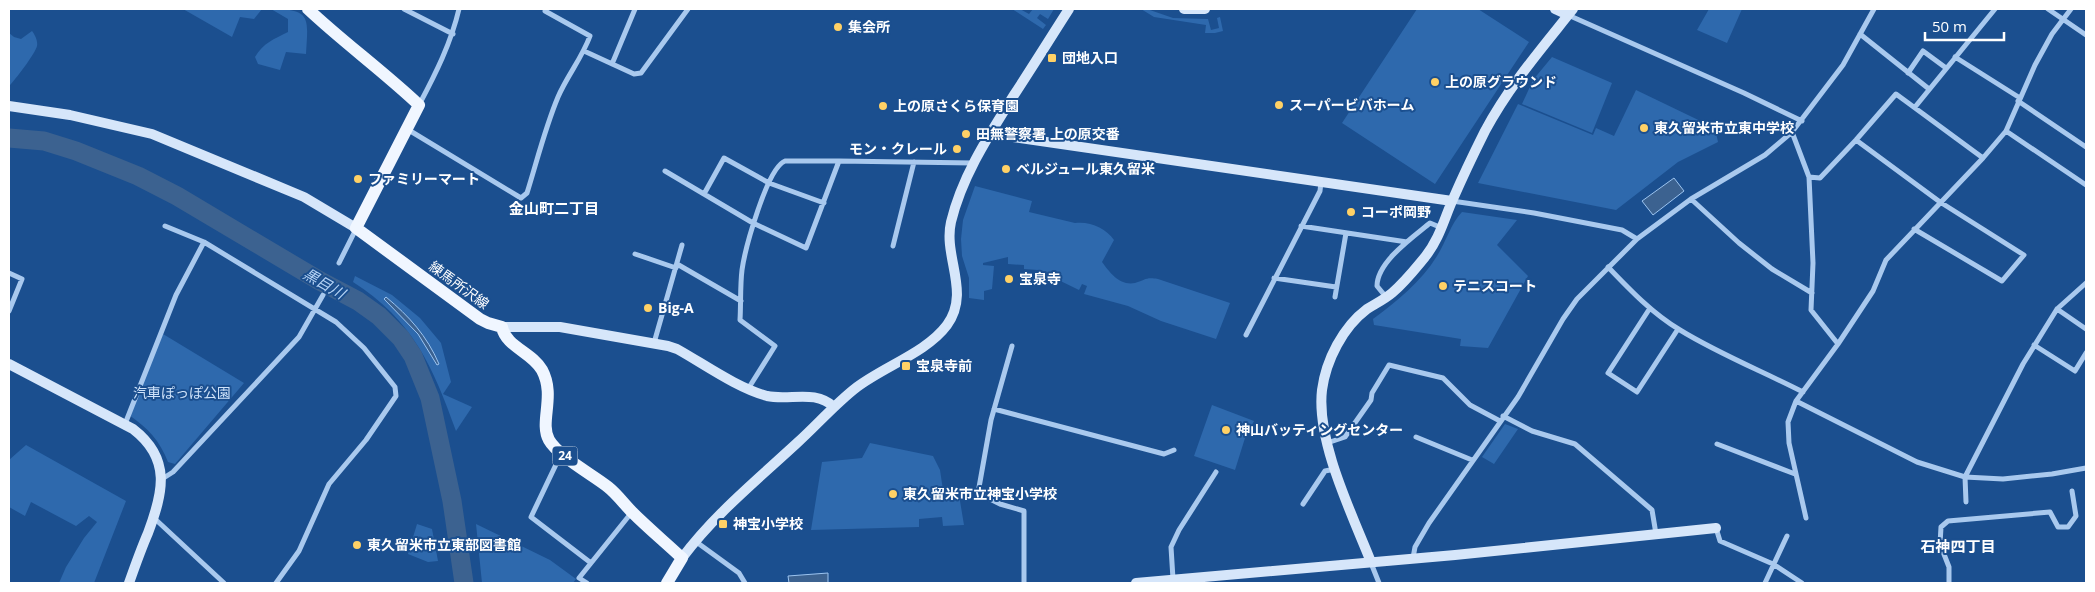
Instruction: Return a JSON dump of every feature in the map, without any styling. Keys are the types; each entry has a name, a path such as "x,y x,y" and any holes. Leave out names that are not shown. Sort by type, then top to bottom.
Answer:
{"main road":[{"path":"308,9 334,34 394,82 419,105 356,228"},
{"name":"練馬所沢線","path":"356,228 480,319 488,324 502,327"},
{"name":"24","path":"502,327 505,337 530,356 543,371 549,398 545,429 554,447 609,488 682,558"},
{"path":"667,583 682,558"}],"street":[{"path":"404,9 453,34"},
{"path":"419,105 445,55 460,9"},
{"path":"406,129 520,198 527,193 558,99 590,36 546,9"},
{"path":"612,64 635,9"},
{"path":"584,51 634,74 641,73 688,9"},
{"path":"682,558 723,511 834,407 872,377 932,341 949,323 954,312 958,290 950,245 950,224 973,163 1069,9"},
{"path":"1184,9 1205,9"},
{"path":"1555,9 1571,12 1802,121"},
{"path":"1413,558 1415,547 1429,523 1501,418 1518,397 1563,318 1577,300 1637,239 1691,199 1765,155 1792,132 1843,65 1874,9"},
{"path":"1915,107 1995,9"},
{"path":"2048,9 2086,34"},
{"path":"1806,518 1789,443 1788,422 1796,402 1873,291 1886,260 1983,158 2006,131 2035,65 2071,9"},
{"path":"1379,583 1326,443 1321,419 1322,389 1328,366 1346,330 1360,316 1387,297 1412,273 1427,254 1442,228 1452,201 1486,130 1505,98 1522,73 1571,12"},
{"path":"1860,34 1929,89"},
{"path":"1908,74 1923,51 1946,68"},
{"path":"1956,57 2086,147"},
{"path":"1809,177 1820,178 1896,94 1983,158"},
{"path":"9,106 70,115 152,134 304,197 356,228 340,263"},
{"path":"993,130 1006,136 1534,213 1622,230 1637,239"},
{"path":"2006,131 2086,185"},
{"path":"1792,132 1809,177 1813,264 1811,310 1838,344"},
{"path":"1856,140 1940,202 2024,255 2002,281 1914,229"},
{"path":"704,194 724,158 769,183 824,203"},
{"path":"665,171 753,223 806,248 839,161"},
{"path":"748,389 775,346 740,320 742,272 753,223 769,183 781,162 973,163"},
{"path":"893,246 914,162"},
{"path":"1246,335 1320,191 1321,182"},
{"path":"1691,199 1738,243 1772,269 1812,293"},
{"path":"1387,297 1377,286 1377,279 1394,253 1430,223 1442,228"},
{"path":"165,226 204,242 336,322 364,348 395,387 396,396 366,440 329,484 299,551 276,583"},
{"path":"1301,226 1407,242"},
{"path":"1334,297 1346,233"},
{"path":"125,424 176,295 204,242"},
{"path":"654,344 682,245"},
{"path":"635,254 677,266 741,302"},
{"path":"1608,267 1650,308 1678,329 1714,349 1803,392"},
{"path":"9,273 22,279 9,311"},
{"path":"1274,278 1336,287"},
{"path":"1966,502 1965,477 2034,345 2057,309 2086,283"},
{"path":"162,479 173,472 300,337 314,308 323,295"},
{"path":"1650,308 1608,373 1637,392 1678,329"},
{"path":"2057,309 2086,329"},
{"path":"502,327 560,327 677,349 748,389 768,396 819,397 834,407"},
{"path":"2034,345 2075,371 2086,353"},
{"path":"1012,346 994,409 978,493 1000,504 1024,511 1024,583"},
{"path":"9,364 125,424 139,433 156,456 162,479 160,498 129,583"},
{"path":"1326,443 1345,437 1371,400 1372,393 1389,365 1443,378 1470,405 1532,431 1575,444 1652,510 1656,534"},
{"path":"1796,402 1917,462 1965,477 2003,479 2086,468"},
{"path":"994,409 1164,454 1174,450"},
{"path":"1416,437 1472,460"},
{"path":"1717,444 1795,474"},
{"path":"561,453 530,517 591,563"},
{"path":"1303,504 1325,471 1335,468"},
{"path":"1173,579 1171,547 1179,530 1216,472"},
{"path":"1949,583 1948,567 1940,544 1941,527 1948,521 2050,512 2058,526 2068,527 2076,516 2072,491"},
{"path":"587,583 579,578 632,512"},
{"path":"154,517 224,583"},
{"path":"1136,583 1173,579 1230,579 1371,562 1716,528 1720,541 1773,564 1802,583"},
{"path":"1765,583 1787,536"},
{"path":"695,541 739,573 745,583"}],"green space":[{"path":"183,9 262,9 254,19 240,17 232,37"},
{"path":"271,9 294,11 305,18 307,24 306,54 286,52 280,70 258,64 255,57 265,45 288,32 288,19"},
{"path":"1012,9 1020,9 1029,14 1033,9 1054,9 1048,19 1040,14 1037,18 1046,25 1043,29"},
{"path":"1141,9 1147,9 1173,18 1208,19 1211,30 1219,28 1217,18 1220,17 1223,31 1205,33 1206,25 1154,17"},
{"name":"上の原グラウンド","path":"1417,9 1478,9 1529,42 1435,184 1342,123"},
{"path":"1709,9 1742,9 1727,43 1697,30"},
{"path":"32,31 37,46 9,86 9,33 21,39"},
{"path":"1552,57 1612,83 1592,133 1522,104 1533,80"},
{"path":"1636,90 1715,128 1718,142 1678,162 1616,210 1478,183 1518,104 1593,135 1596,128 1614,136"},
{"path":"975,186 1032,201 1029,212 1075,223 1092,224 1107,232 1114,240 1102,262 1120,281 1135,283 1148,279 1158,279 1230,303 1216,339 1161,321 1128,306 1084,294 1087,286 1082,284 1079,290 1038,270 1024,269 1024,265 1008,264 1008,257 983,263 983,265 994,266 992,289 984,291 984,300 969,298 969,278 962,256 961,239 963,220"},
{"path":"1462,212 1517,220 1497,245 1528,276 1488,348 1460,346 1461,339 1374,325 1373,319 1424,274 1440,251"},
{"path":"355,276 392,295 420,318 441,343 451,382 443,394 472,407 456,431 439,386 418,347 391,312 353,282"},
{"name":"汽車ぽっぽ公園","path":"163,334 244,383 175,464 168,462 153,436 129,415"},
{"name":"神山バッティングセンター","path":"1212,405 1254,421 1245,438 1235,470 1194,456"},
{"path":"1505,424 1518,429 1494,464 1482,457"},
{"path":"870,443 933,456 940,470 943,490 959,495 964,525 943,526 942,517 919,519 919,527 811,530 822,462 862,458"},
{"path":"26,445 126,501 94,583 59,583 66,567 84,538 97,522 89,516 76,526 31,502 25,516 9,507 9,460"},
{"path":"417,524 432,529 438,561 428,562 408,554"},
{"path":"476,524 550,560 576,579 573,583 482,583"}],"shaded area":[{"path":"1674,178 1684,191 1653,215 1642,201"},
{"path":"386,297 417,327 429,344 439,364 437,365 418,334 384,299"},
{"path":"828,573 828,583 789,583 788,576"}],"waterway":[{"name":"黒目川","path":"9,138 44,141 76,151 138,176 177,196 320,281 358,301 379,316 401,338 413,356 430,398 452,501 464,583"}],"place":[{"name":"集会所","path":"838,27"},
{"name":"団地入口","path":"1052,58"},
{"name":"上の原グラウンド","path":"1435,82"},
{"name":"スーパービバホーム","path":"1279,105"},
{"name":"上の原さくら保育園","path":"883,106"},
{"name":"東久留米市立東中学校","path":"1644,128"},
{"name":"田無警察署 上の原交番","path":"966,134"},
{"name":"モン・クレール","path":"957,149"},
{"name":"ベルジュール東久留米","path":"1006,169"},
{"name":"ファミリーマート","path":"358,179"},
{"name":"コーポ岡野","path":"1351,212"},
{"name":"宝泉寺","path":"1009,279"},
{"name":"テニスコート","path":"1443,286"},
{"name":"Big-A","path":"648,308"},
{"name":"宝泉寺前","path":"906,366"},
{"name":"神山バッティングセンター","path":"1226,430"},
{"name":"東久留米市立神宝小学校","path":"893,494"},
{"name":"神宝小学校","path":"723,524"},
{"name":"東久留米市立東部図書館","path":"357,545"}],"district":[{"name":"金山町二丁目","path":"554,209"},
{"name":"石神四丁目","path":"1958,547"}]}
